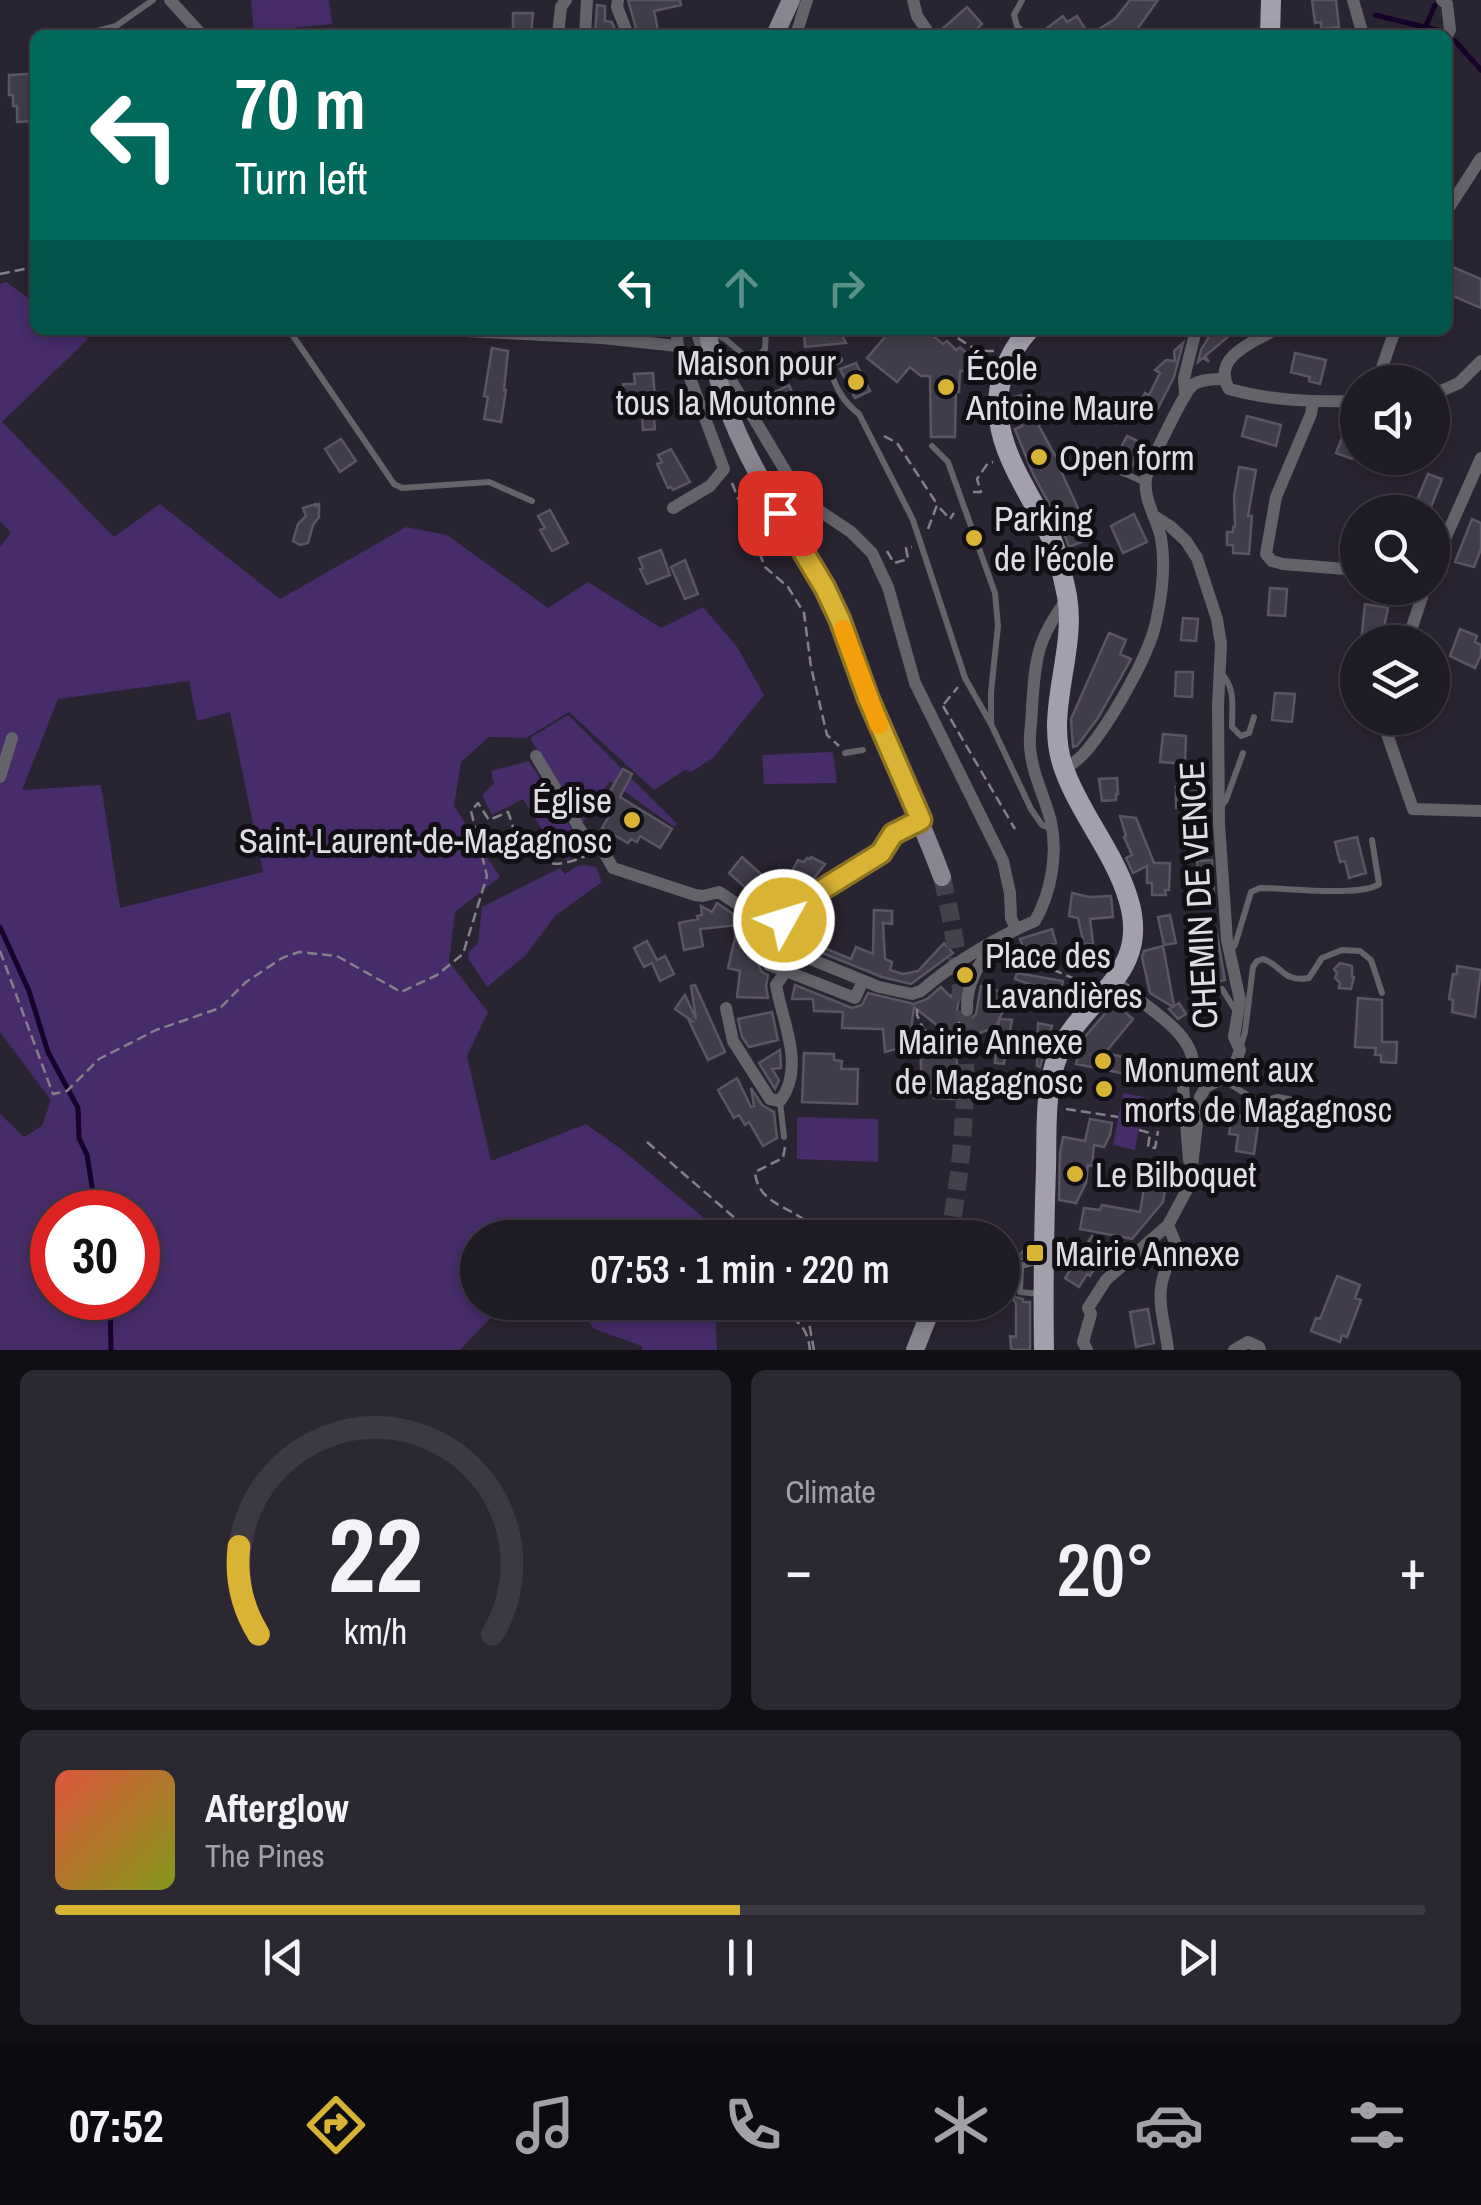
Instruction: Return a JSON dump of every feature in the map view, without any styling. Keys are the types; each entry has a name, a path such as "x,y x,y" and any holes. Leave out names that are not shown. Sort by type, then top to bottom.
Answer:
{"main road":[{"path":"777,30 790,0"},
{"path":"1270,30 1271,0"},
{"path":"709,335 725,406 742,447 840,620 873,712 942,877"},
{"path":"1026,335 1007,362 998,393 998,420 1016,470 1057,554 1067,600 1068,629 1058,727 1064,770 1119,874 1133,923 1126,963 1068,1034 1055,1062 1048,1107 1044,1350"},
{"path":"915,1350 927,1320"}],"street":[{"path":"170,0 197,30"},
{"path":"559,30 561,7 566,0"},
{"path":"618,0 626,30"},
{"path":"798,30 807,0"},
{"path":"912,0 916,16 926,30"},
{"path":"1353,0 1362,30"},
{"path":"1442,0 1447,4 1450,30"},
{"path":"586,1 586,30"},
{"path":"1452,203 1481,158"},
{"path":"544,335 678,346"},
{"path":"673,508 710,486 724,469 677,335"},
{"path":"697,335 700,345 729,378 811,506 851,532 872,553 888,587 915,683 1002,861 1016,929"},
{"path":"1064,770 1086,752 1108,719 1147,652 1156,626 1164,572 1161,538 1146,482 1150,464 1184,393 1195,335"},
{"path":"1265,335 1230,358 1223,370 1229,389 1258,397 1340,402"},
{"path":"1383,365 1393,335"},
{"path":"1450,388 1460,384 1481,361"},
{"path":"1184,393 1194,384 1224,380"},
{"path":"1313,402 1276,496 1266,554 1268,559 1283,564 1340,569"},
{"path":"1450,528 1481,458"},
{"name":"CHEMIN DE VENCE","path":"1088,1308 1106,1280 1168,1224 1190,1184 1200,1097 1206,1087 1231,1074 1240,1050 1234,1037 1240,1000 1224,915 1221,644 1217,619 1197,558 1186,541 1154,516"},
{"path":"776,945 862,981 895,992 916,993 964,956 1035,921 1042,910 1053,860 1052,829 1030,747 1034,679 1045,632 1067,600"},
{"path":"1387,735 1413,809 1481,811"},
{"path":"0,777 12,738"},
{"path":"536,756 580,831 605,854 613,868 695,894 719,892 767,924 777,926"},
{"path":"862,981 855,998 769,965 777,926 815,894 881,853 893,834 921,820"},
{"path":"964,1015 972,982 984,956 996,942"},
{"path":"726,1008 732,1041 770,1099 780,1101 786,1092 792,1060 776,986 786,971"},
{"path":"1115,980 1183,1038 1194,1062 1185,1074 1182,1104 1190,1171"},
{"path":"1168,1224 1175,1242 1161,1284 1160,1306 1168,1350"},
{"path":"1079,1350 1076,1328 1088,1308"},
{"path":"1088,1308 1091,1314 1083,1342 1088,1350"},
{"path":"1234,1350 1248,1342 1260,1350"}],"lane":[{"path":"101,30 116,26 153,0"},
{"path":"1021,30 1014,16 1022,0"},
{"path":"293,335 394,484 402,488 489,482 532,501"},
{"path":"717,335 752,362 765,349 766,335"},
{"path":"840,360 830,366 834,385 858,414 913,520 965,678 1031,809 1042,825 1052,829"},
{"path":"932,446 948,462 995,592 998,626 991,724"},
{"path":"1106,461 1109,467 1146,482"},
{"path":"1220,672 1229,681 1233,696 1232,727 1241,736 1250,733 1254,717"},
{"path":"844,753 862,750"},
{"path":"1220,809 1242,753"},
{"path":"1229,952 1235,945 1251,892 1260,888 1372,889 1379,884 1372,840"},
{"path":"1240,1050 1253,967 1263,959 1300,980 1309,978 1322,958 1342,950 1360,951 1370,960 1382,993"},
{"path":"1222,989 1238,1014"},
{"path":"1222,1080 1259,1102 1278,1097 1348,1110"},
{"path":"780,1101 784,1137"}],"path":[{"path":"0,274 30,268"},
{"path":"952,335 978,352 993,351"},
{"path":"865,426 897,443 950,519"},
{"path":"964,492 982,492 977,479 988,463 1002,460"},
{"path":"724,469 765,567 788,588 804,613 811,667 827,735 839,746 862,750"},
{"path":"872,553 884,549 894,563 908,559 906,548 912,546 916,552 922,544 938,505"},
{"path":"965,678 942,706 1015,828"},
{"path":"0,951 53,1094 67,1090 99,1059 156,1030 220,1008 246,982 282,958 299,952 337,956 401,992 437,974 463,954 487,876 471,812 478,803 489,820 508,812 520,844 541,861 550,865 569,864 586,856"},
{"path":"996,942 1094,987"},
{"path":"916,993 917,1015 924,1030 947,1037 964,1015"},
{"path":"1059,1107 1118,1118"},
{"path":"1139,1130 1150,1133 1148,1147 1155,1148 1158,1131"},
{"path":"784,1137 783,1158 755,1172 755,1179 763,1194 804,1220"},
{"path":"647,1142 737,1220"},
{"path":"798,1320 812,1350"},
{"path":"806,1320 812,1350"}],"shaded area":[{"path":"251,0 329,0 332,24 254,30"},
{"path":"6,282 30,299 30,335 82,335 88,339 2,422 114,537 160,504 280,599 406,527 447,535 548,608 588,582 661,628 703,607 737,647 764,695 713,758 654,790 569,712 526,738 489,737 461,762 454,806 500,877 455,912 449,962 488,1012 467,1056 491,1161 586,1124 706,1220 460,1220 460,1320 488,1320 460,1350 0,1350 0,1114 24,1137 42,1126 51,1100 0,1032 0,547 11,533 0,521 0,284","holes":["189,681 197,721 230,712 263,872 120,908 101,785 22,790 58,699"]},
{"path":"568,715 677,824 674,827 610,781 582,824 530,738"},
{"path":"833,752 837,783 764,784 762,755"},
{"path":"529,761 569,825 587,844 567,861 549,841 523,799 492,815 482,795 494,784 491,771"},
{"path":"585,865 596,867 602,882 556,915 525,956 487,987 468,958 478,943 482,907 560,868 565,874"},
{"path":"1123,1093 1144,1097 1135,1150 1113,1145"},
{"path":"797,1117 878,1119 878,1162 797,1159"},
{"path":"588,1320 716,1320 717,1350 642,1350 642,1346 594,1329"}],"building":[{"path":"628,0 680,0 681,5 654,11 658,30 637,30"},
{"path":"1130,0 1158,0 1137,30 1097,30 1115,19"},
{"path":"1312,0 1336,0 1339,27 1321,29 1321,22 1315,23"},
{"path":"597,5 605,6 605,21 612,22 615,30 595,30"},
{"path":"967,7 982,24 975,30 941,30"},
{"path":"513,13 533,13 531,30 513,30"},
{"path":"1063,16 1067,22 1077,16 1086,30 1045,30"},
{"path":"9,75 30,75 30,121 17,122 17,106 13,106 13,95 9,95"},
{"path":"1452,267 1481,279 1481,308 1452,296"},
{"path":"804,335 842,335 846,343 805,347"},
{"name":"École Antoine Maure","path":"887,335 932,335 956,350 960,347 972,358 965,371 960,371 955,437 931,437 930,376 921,376 910,367 897,382 867,358"},
{"path":"1210,335 1230,335 1205,356 1209,362 1203,358 1198,362"},
{"path":"1183,343 1174,377 1155,414 1138,407 1160,373 1155,370 1166,360 1175,361 1174,351"},
{"path":"492,348 508,351 501,422 484,419"},
{"path":"1295,353 1326,360 1320,384 1291,372"},
{"name":"Maison pour tous la Moutonne","path":"856,363 870,391 855,398 840,369"},
{"path":"653,373 655,429 643,430 641,400 624,401 623,384 635,384 634,374"},
{"path":"789,385 796,401 777,409 771,394"},
{"path":"1031,393 1039,426 1088,530 1083,532 1086,540 1069,547 1064,533 1068,531 1033,474 1015,429 1022,426 1014,397"},
{"path":"1247,416 1281,425 1276,446 1242,436"},
{"path":"1127,436 1142,443 1131,469 1114,461"},
{"path":"341,439 356,461 340,472 325,449"},
{"path":"671,449 690,482 673,490 668,488 657,464 662,462 658,455"},
{"path":"1239,467 1256,470 1248,516 1252,516 1249,554 1233,553 1233,545 1227,545 1227,532 1233,532 1235,527 1234,496"},
{"path":"1428,475 1442,479 1436,495 1419,495"},
{"path":"316,504 319,517 308,543 300,545 293,541 298,524 306,516 303,508"},
{"path":"550,510 568,543 552,551 540,530 545,528 538,516"},
{"path":"1134,514 1147,542 1123,553 1111,526"},
{"path":"1472,519 1481,523 1481,549 1474,567 1455,562"},
{"path":"661,550 670,575 647,584 639,558"},
{"path":"685,560 698,594 685,599 671,567"},
{"path":"1270,588 1287,589 1285,616 1268,615"},
{"path":"1365,605 1388,608 1384,625 1363,625"},
{"path":"1183,618 1198,619 1196,641 1181,640"},
{"path":"1460,629 1477,636 1475,642 1481,645 1481,655 1475,668 1450,656"},
{"path":"1109,633 1126,640 1120,654 1131,659 1098,718 1073,747 1071,719"},
{"path":"1176,672 1193,672 1192,697 1175,696"},
{"path":"1275,693 1295,694 1292,722 1272,720"},
{"path":"1163,734 1186,736 1185,764 1160,762"},
{"name":"Église Saint-Laurent-de-Magagnosc","path":"623,769 632,774 620,797 672,829 660,848 640,836 637,842 631,839 628,843 602,828 612,811 602,805"},
{"path":"1117,778 1116,800 1102,801 1099,779"},
{"path":"1176,787 1196,787 1197,808 1176,808"},
{"path":"1120,816 1136,818 1154,863 1170,863 1166,895 1152,895 1147,866 1133,873 1126,858 1132,855"},
{"path":"1357,837 1366,873 1349,878 1335,842"},
{"path":"742,857 781,892 798,860 804,862 811,857 825,864 805,890 775,914 729,873"},
{"path":"1212,860 1214,893 1200,894 1197,861"},
{"path":"1072,893 1111,896 1113,917 1090,919 1093,943 1084,945 1078,918 1069,916"},
{"path":"717,903 766,940 759,966 768,975 768,998 737,997 740,971 728,968 738,925 700,929 703,946 684,950 679,923 698,919 701,906 712,912"},
{"path":"815,907 831,918 825,930 802,919"},
{"path":"874,910 892,911 892,924 883,923 885,959 892,962 890,970 903,974 918,971 944,943 953,953 911,984 882,977 812,949 815,944 851,959 856,947 873,954"},
{"path":"1170,915 1176,943 1164,945 1158,917"},
{"path":"1216,928 1225,980 1211,983 1205,930"},
{"path":"1052,929 1056,943 1025,952 1020,939"},
{"path":"647,941 657,960 665,956 674,974 660,981 652,963 644,967 634,948"},
{"path":"1163,946 1174,1006 1179,1003 1186,1014 1178,1019 1169,1009 1173,1007 1150,993 1142,957 1144,951"},
{"path":"1340,963 1352,966 1351,989 1339,988 1334,969"},
{"path":"1457,966 1481,970 1475,1017 1452,1012 1453,1000 1449,999"},
{"path":"1017,973 1063,981 1060,995 1015,979"},
{"path":"963,977 957,1010 963,1019 976,1014 981,986 1010,994 996,1027 974,1035 957,1058 956,1099 934,1098 934,1092 922,1093 920,1043 958,1042 914,1007 912,1045 885,1052 883,1029 842,1028 843,1012 814,1011 813,999 792,999 795,985 852,1008 862,1005 868,993 914,1004 941,987 951,997"},
{"path":"695,985 725,1052 708,1060 692,1021 675,1009 685,995 696,1019 691,986"},
{"path":"1358,998 1382,1000 1382,1042 1397,1042 1396,1063 1381,1062 1381,1055 1375,1055 1376,1048 1355,1047"},
{"path":"1114,1003 1133,1019 1105,1053 1128,1058 1126,1074 1076,1064 1083,1039"},
{"path":"772,1012 778,1040 749,1047 738,1019"},
{"path":"999,1019 1012,1020 1004,1064 995,1063"},
{"path":"1038,1023 1052,1026 1040,1067 1037,1066"},
{"path":"780,1050 781,1068 772,1069 779,1080 775,1089 759,1063"},
{"path":"804,1053 834,1054 834,1060 842,1061 841,1069 858,1069 857,1104 802,1102"},
{"path":"737,1078 751,1107 751,1088 762,1105 774,1112 777,1138 763,1146 749,1122 745,1125 739,1115 734,1118 718,1090"},
{"path":"1232,1115 1259,1118 1254,1154 1236,1151 1238,1135 1229,1134"},
{"path":"1090,1119 1112,1123 1110,1135 1104,1147 1094,1145 1092,1166 1088,1165 1086,1183 1076,1203 1059,1200 1063,1137 1085,1141"},
{"path":"1145,1182 1166,1185 1163,1202 1132,1239 1080,1229 1084,1208 1100,1210 1102,1205 1140,1212"},
{"path":"1092,1236 1119,1255 1102,1270 1096,1266 1079,1287 1065,1278"},
{"path":"1337,1276 1360,1285 1355,1298 1361,1300 1347,1337 1342,1335 1340,1342 1311,1331 1316,1318 1320,1319"},
{"path":"1020,1298 1030,1302 1030,1350 1011,1348 1010,1336 1016,1337"},
{"path":"1148,1309 1154,1343 1136,1347 1130,1312"}],"waterway":[{"path":"1425,28 1435,5"},
{"path":"1375,15 1437,30"},
{"path":"1455,41 1481,70"},
{"path":"0,927 29,991 48,1052 78,1108 79,1138 87,1155 93,1190"},
{"path":"110,1320 111,1350"}],"tunnel":[{"path":"942,877 959,968 965,1057 962,1146 952,1220"}],"slow traffic":[{"path":"843,629 879,725"}],"place":[{"name":"Maison pour tous la Moutonne","path":"856,382"},
{"name":"École Antoine Maure","path":"946,387"},
{"name":"Open form","path":"1039,457"},
{"name":"Parking de l'école","path":"974,538"},
{"name":"Église Saint-Laurent-de-Magagnosc","path":"632,820"},
{"name":"Place des Lavandières","path":"965,975"},
{"name":"Mairie Annexe de Magagnosc","path":"1103,1061"},
{"name":"Monument aux morts de Magagnosc","path":"1104,1089"},
{"name":"Le Bilboquet","path":"1075,1174"},
{"name":"Mairie Annexe","path":"1035,1253"}],"route":[{"path":"780,513 840,620 868,698 921,820 893,834 881,853 815,894 784,920"}]}
